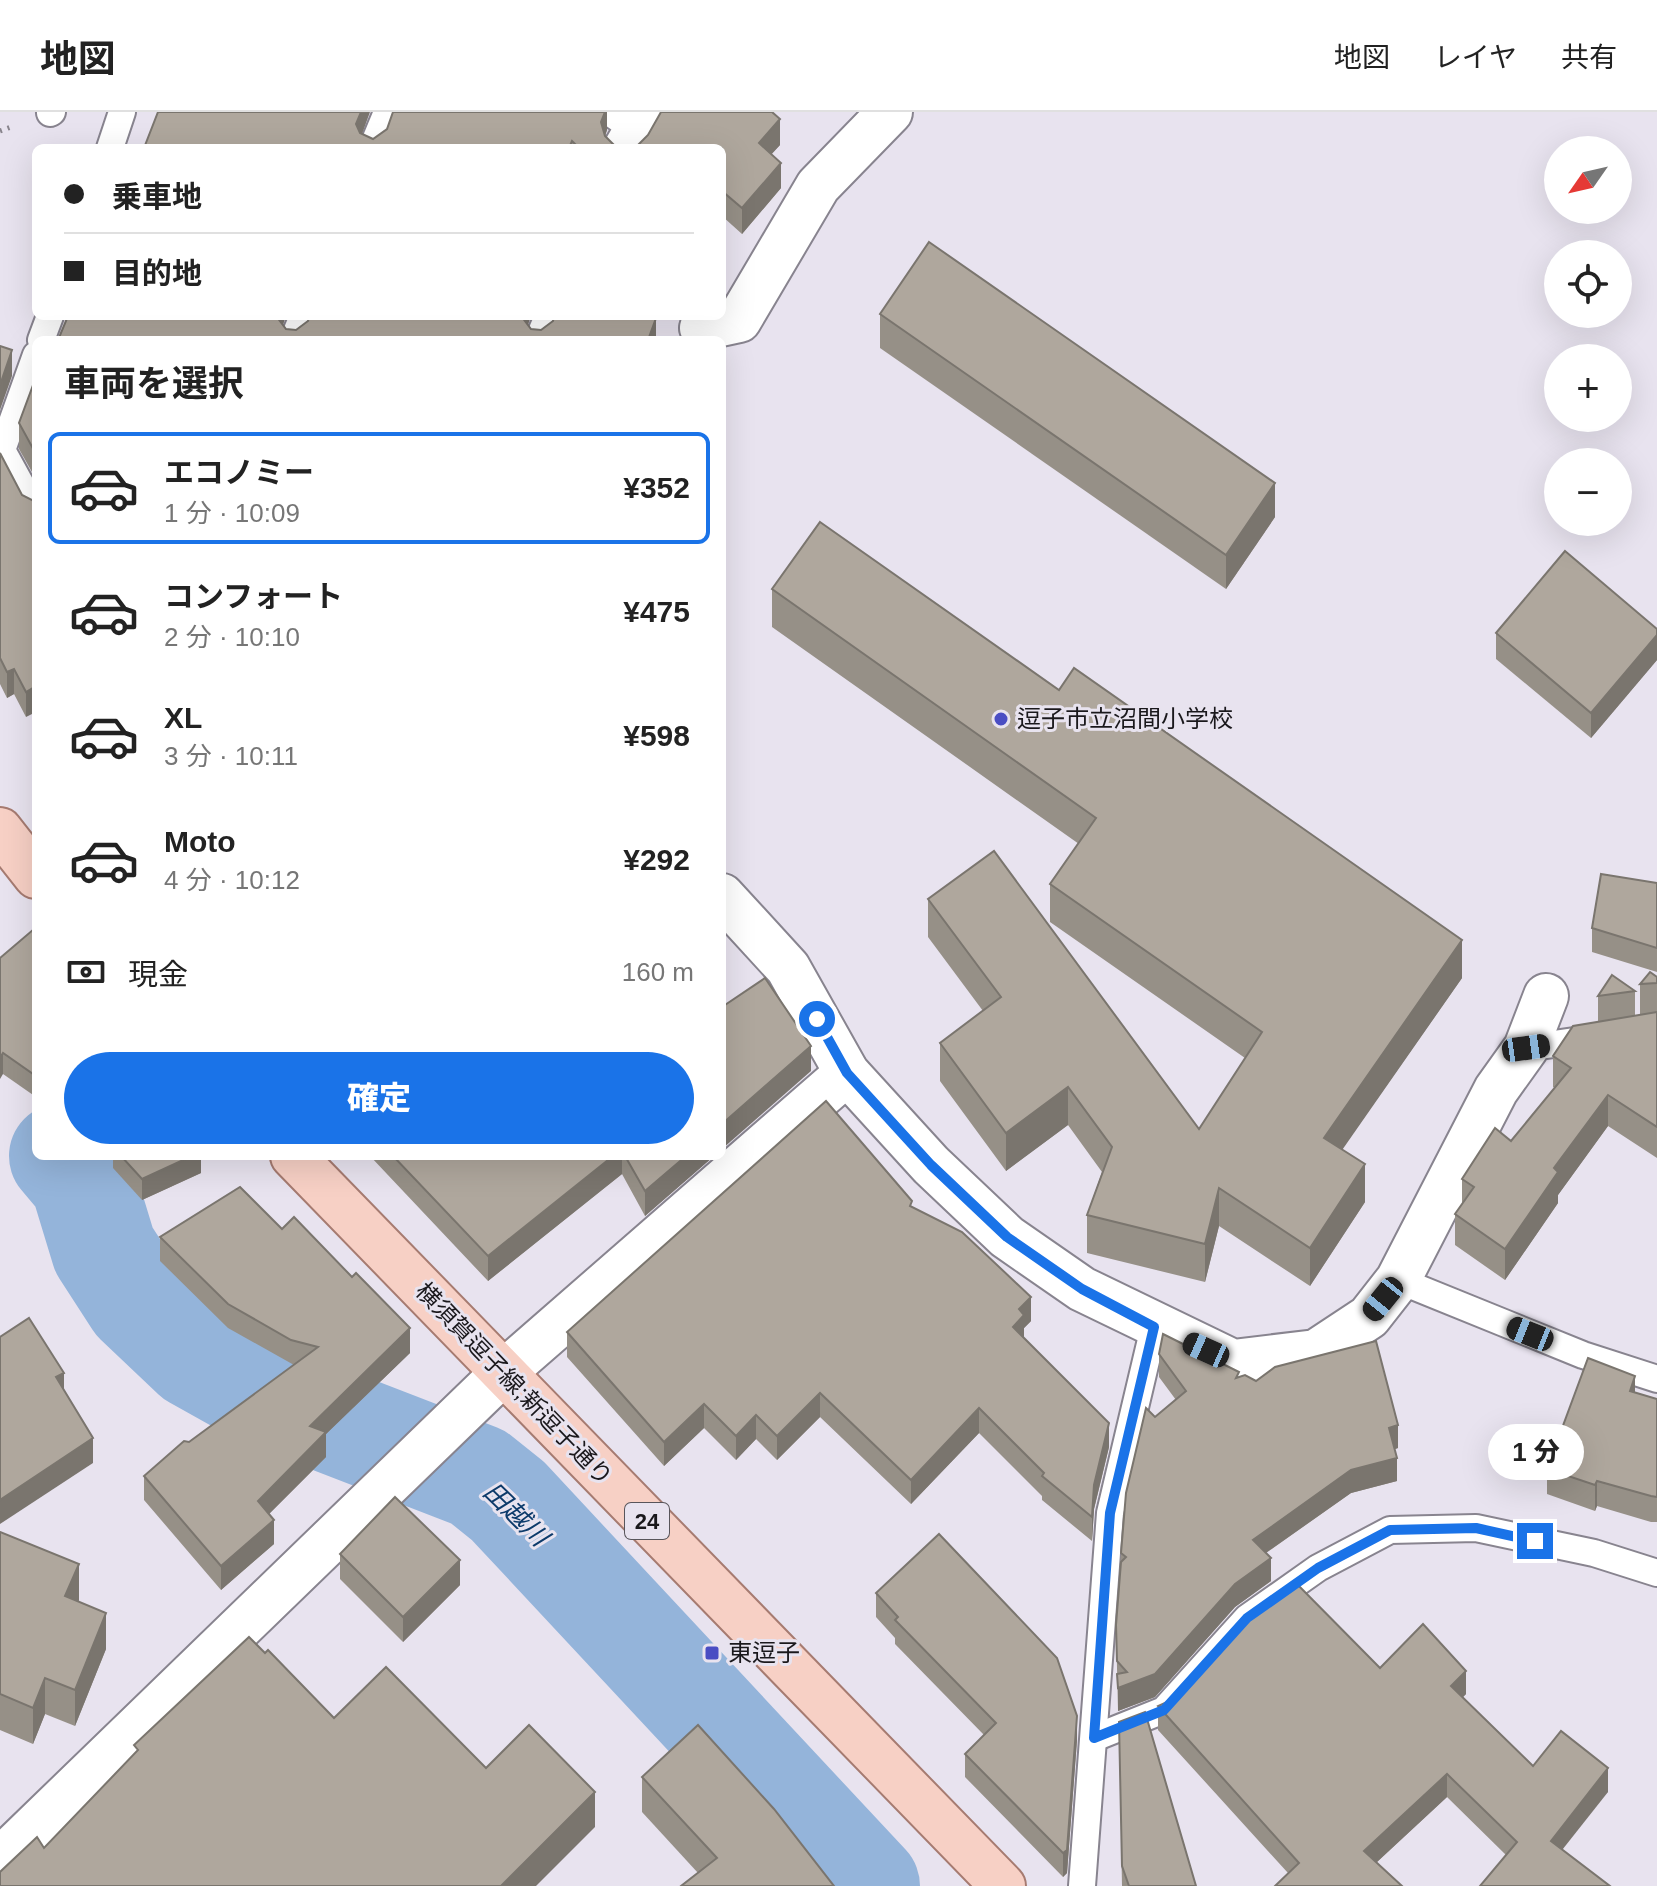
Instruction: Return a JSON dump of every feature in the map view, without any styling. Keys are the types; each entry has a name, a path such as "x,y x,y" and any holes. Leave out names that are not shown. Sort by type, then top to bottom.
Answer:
{"main road":[{"path":"0,830 32,871"},
{"name":"横須賀逗子線;新逗子通り","path":"297,1160 1003,1886"}],"street":[{"path":"697,328 739,320 818,186 890,112"},
{"path":"726,900 788,968 847,1073 931,1165 1007,1237 1082,1289 1154,1327 1233,1362 1316,1352 1369,1317 1398,1280 1496,1090 1526,1048 1546,996"},
{"path":"0,1860 503,1373 847,1073"}],"lane":[{"path":"111,144 122,112"},
{"path":"374,144 387,112"},
{"path":"32,366 2,450 32,505"},
{"path":"1526,1048 1657,1029"},
{"path":"1398,1280 1583,1355 1657,1379"},
{"path":"1082,1886 1110,1513 1154,1327"},
{"path":"1094,1738 1164,1710 1247,1618 1318,1568 1390,1530 1476,1528 1594,1553 1657,1573"}],"building":[{"path":"158,112 361,112 356,124 360,133 373,139 387,129 393,112 605,112 601,122 605,136 613,144 575,144 572,141 571,144 146,144"},
{"path":"661,112 772,112 780,119 759,143 781,163 742,208 726,194 726,144 639,144"},
{"path":"929,242 1275,483 1226,555 880,314"},
{"path":"66,320 279,320 286,329 296,330 308,320 524,320 531,329 541,330 553,320 655,320 649,336 60,336"},
{"path":"0,346 12,350 0,385"},
{"path":"32,388 32,447 19,423"},
{"path":"0,453 22,495 32,500 32,688 26,692 14,669 7,672 0,658"},
{"path":"820,522 1059,690 1074,668 1462,940 1324,1138 1365,1164 1310,1248 1219,1188 1205,1244 1087,1215 1112,1147 1068,1087 1006,1133 940,1043 1001,997 928,899 994,851 1199,1129 1262,1032 1050,884 1096,818 772,589"},
{"path":"1565,551 1657,629 1657,635 1591,713 1496,633"},
{"path":"1601,874 1657,883 1657,948 1592,928"},
{"path":"32,931 32,1073 3,1053 0,1058 0,958"},
{"path":"1650,972 1657,977 1657,983 1640,984"},
{"path":"1612,975 1635,991 1598,996"},
{"path":"765,978 811,1046 726,1120 726,1004"},
{"path":"1657,1012 1657,1127 1608,1095 1554,1168 1558,1172 1505,1249 1455,1214 1474,1187 1462,1179 1495,1128 1511,1141 1571,1068 1553,1056 1573,1026"},
{"path":"826,1101 912,1201 910,1206 962,1232 1031,1297 1019,1309 1024,1315 1013,1327 1109,1423 1094,1485 1092,1517 1042,1476 1044,1473 979,1408 911,1480 820,1393 777,1436 756,1415 736,1436 704,1404 664,1442 567,1332"},
{"path":"125,1160 183,1160 142,1179"},
{"path":"397,1160 608,1160 488,1256"},
{"path":"627,1160 681,1160 645,1191"},
{"path":"240,1187 282,1229 294,1217 352,1277 356,1273 410,1328 310,1426 326,1432 258,1501 274,1520 221,1566 144,1476 184,1441 189,1442 318,1347 291,1340 228,1304 160,1237"},
{"path":"29,1318 64,1373 56,1377 93,1438 0,1500 0,1337"},
{"path":"1163,1334 1239,1372 1236,1378 1245,1375 1256,1381 1275,1367 1376,1341 1398,1425 1389,1428 1397,1458 1351,1470 1253,1540 1271,1558 1235,1584 1155,1674 1118,1688 1117,1674 1127,1672 1117,1661 1116,1625 1121,1562 1126,1557 1121,1553 1126,1493 1146,1408 1155,1417 1186,1391 1159,1354"},
{"path":"1588,1358 1635,1376 1630,1391 1657,1399 1657,1497 1597,1481 1595,1485 1547,1469"},
{"path":"395,1497 460,1560 403,1617 340,1554"},
{"path":"0,1532 79,1564 65,1596 106,1613 75,1690 45,1678 33,1708 0,1694"},
{"path":"939,1534 1057,1658 1077,1716 1067,1850 1063,1853 965,1754 996,1723 895,1620 898,1617 876,1593"},
{"path":"1294,1581 1380,1668 1423,1624 1466,1671 1451,1686 1533,1766 1561,1731 1608,1768 1551,1841 1610,1886 1480,1886 1517,1842 1447,1774 1364,1851 1402,1886 1275,1886 1299,1863 1158,1706 1176,1698 1258,1607"},
{"path":"249,1637 265,1653 268,1650 334,1718 386,1667 486,1768 529,1725 595,1792 501,1886 0,1886 0,1872 37,1837 44,1848 138,1750 134,1745"},
{"path":"1145,1712 1196,1886 1129,1886 1122,1866 1119,1722"},
{"path":"698,1725 774,1809 834,1886 681,1886 717,1858 642,1777"}],"waterway":[{"name":"田越川","path":"65,1160 83,1181 104,1250 137,1301 195,1356 263,1394 478,1477 508,1501 867,1886"}],"place":[{"name":"逗子市立沼間小学校","path":"1001,719"},
{"name":"東逗子","path":"712,1653"}],"route":[{"path":"817,1019 847,1073 931,1165 1007,1237 1082,1289 1154,1327 1110,1513 1094,1738 1164,1710 1247,1618 1318,1568 1390,1530 1476,1528 1535,1541"}]}
